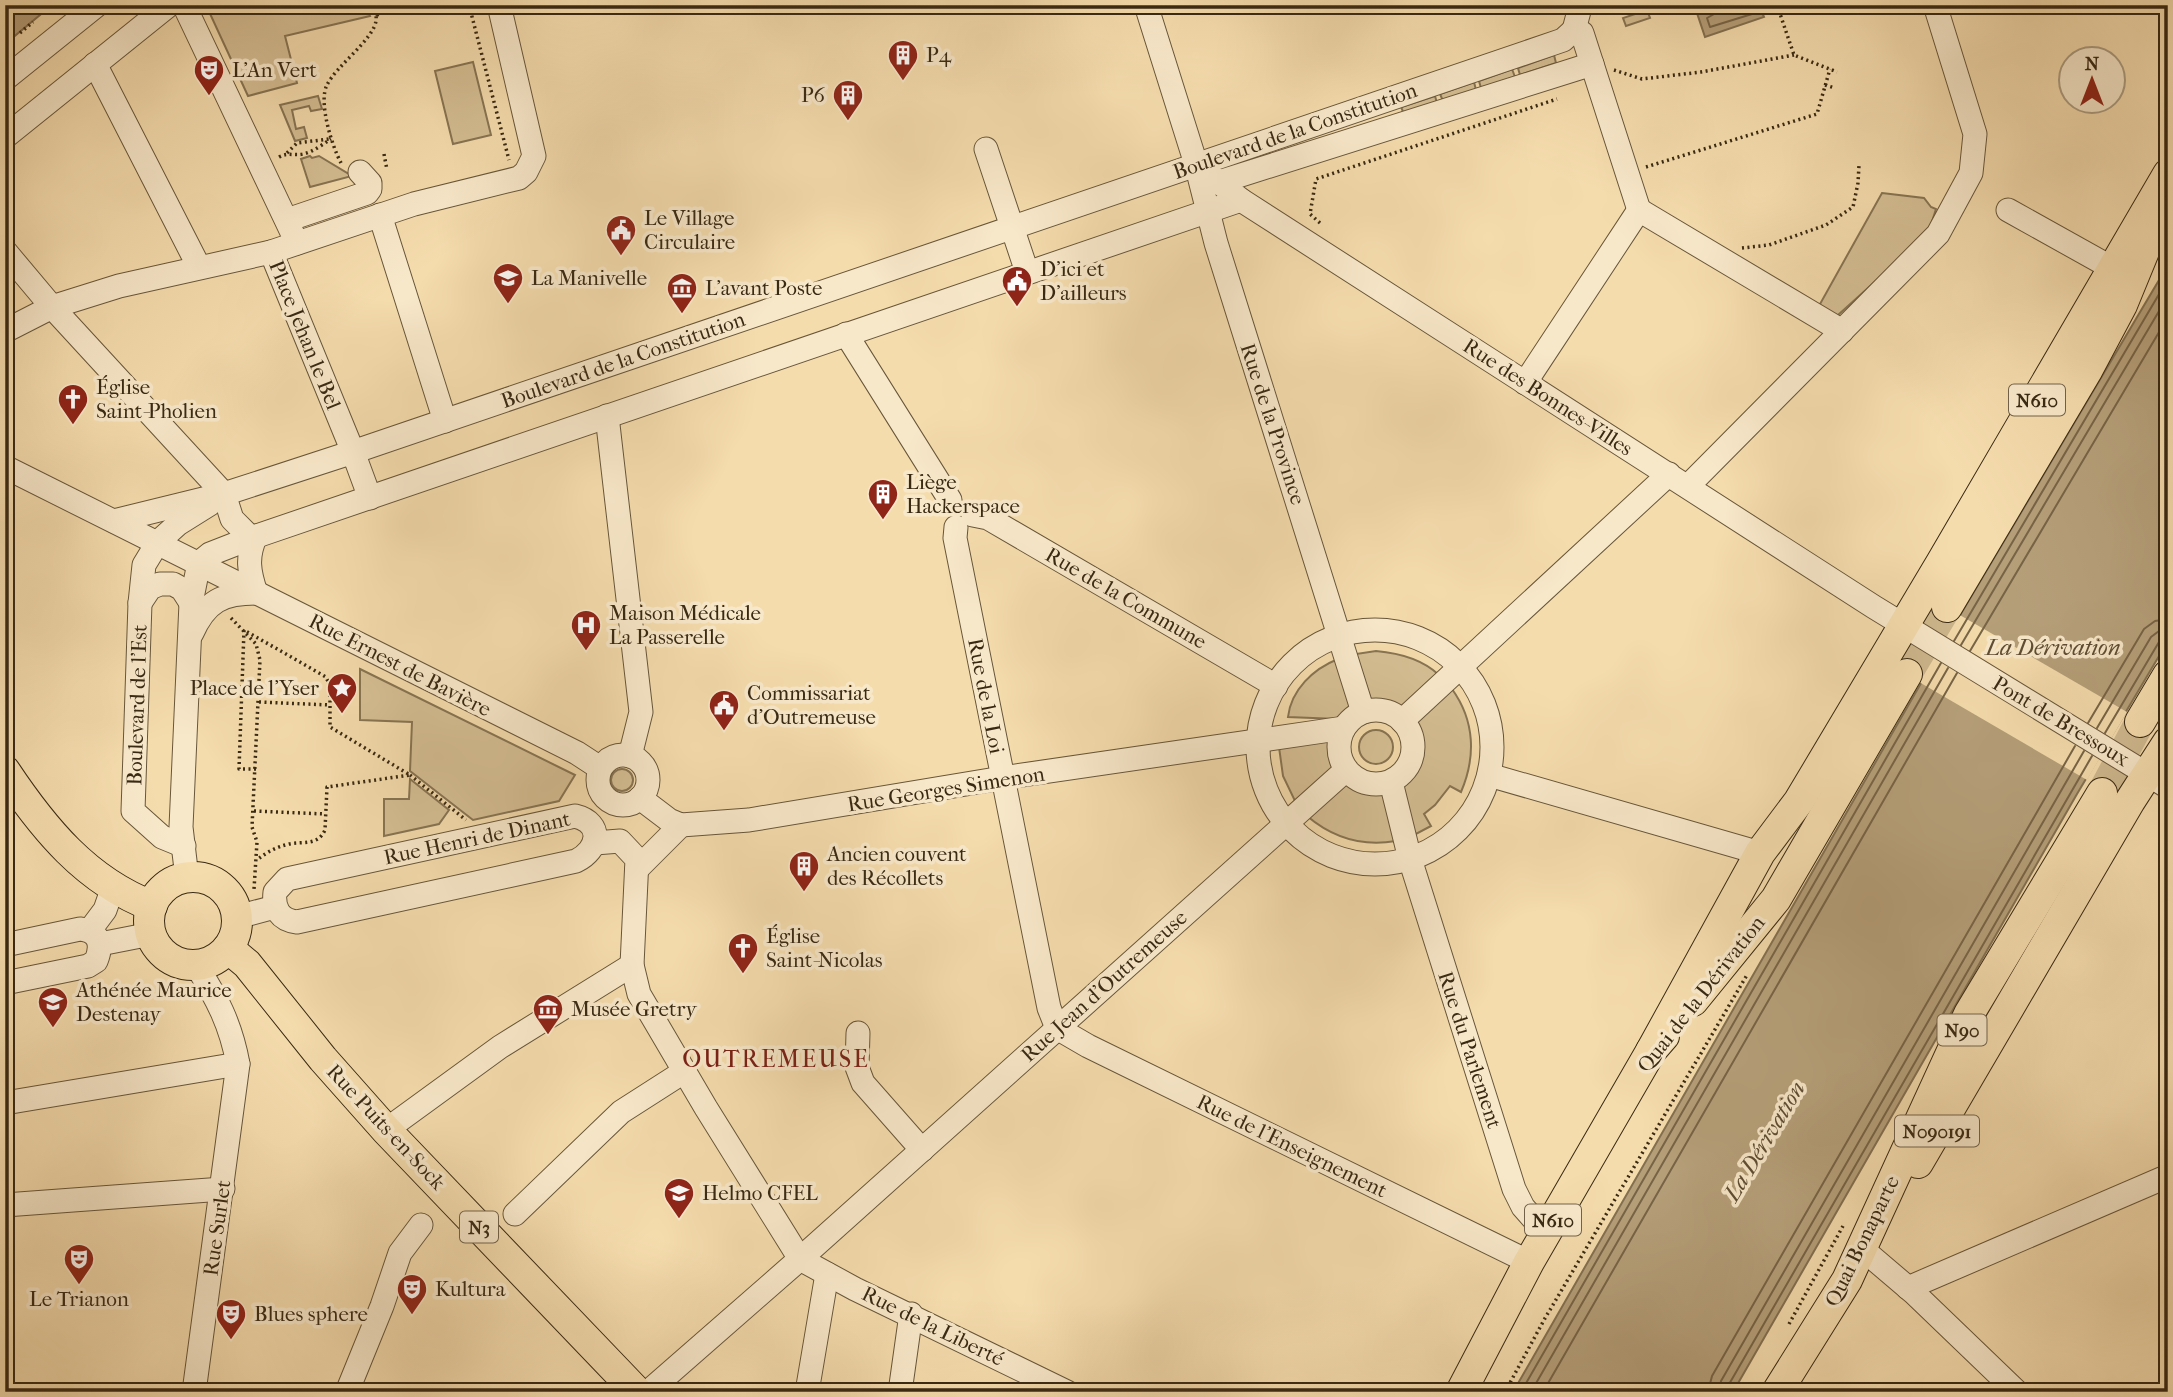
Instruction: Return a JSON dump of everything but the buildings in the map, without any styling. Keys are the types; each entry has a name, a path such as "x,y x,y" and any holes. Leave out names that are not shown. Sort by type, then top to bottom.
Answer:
{"main road":[{"name":"N610","path":"1651,1051 1760,853 1799,801 1895,619 1941,563 2168,174"},
{"name":"N610","path":"1947,607 2088,369 2122,305 2168,191"},
{"name":"Quai de la Dérivation","path":"1461,1392 1529,1262 1651,1051 1776,899 1907,674"},
{"path":"2140,722 2168,675"},
{"path":"2161,776 2168,742"},
{"path":"5,771 34,814 74,858 152,920 161,951 168,957 185,964 209,962 228,948 256,912 233,901 222,888 208,880 187,878 171,883 162,890 152,920"},
{"name":"N090191","path":"1847,1280 1867,1253 2024,980 2161,776"},
{"name":"Quai Bonaparte","path":"1777,1392 1847,1280 1969,1014 2102,793"},
{"name":"Rue Puits-en-Sock","path":"228,948 247,964 323,1059 386,1130 637,1392"}],"street":[{"path":"5,79 97,5"},
{"path":"5,136 169,5"},
{"path":"184,5 297,243"},
{"name":"Place Jehan le Bel","path":"354,452 271,252 445,195 459,194 519,178 526,172 534,156 499,5"},
{"name":"Rue de la Province","path":"1146,5 1196,164 1216,243 1363,712"},
{"path":"1578,5 1574,30 1582,33 1639,210 1842,331"},
{"path":"1402,721 1678,480 1842,331 1938,234 1971,173 1975,134 1935,5"},
{"name":"Boulevard de la Constitution","path":"114,521 224,494 354,452 1563,40 1574,30"},
{"path":"95,64 199,267"},
{"name":"Boulevard de la Constitution","path":"1219,182 1592,64"},
{"path":"986,149 1027,272"},
{"name":"Rue des Bonnes-Villes","path":"1196,164 1241,200 1895,619"},
{"path":"287,220 367,193 370,183 360,172"},
{"path":"187,878 181,827 191,603 199,564 210,554 253,537 1241,200"},
{"path":"1525,383 1639,210"},
{"path":"2008,210 2112,268"},
{"path":"380,215 445,421"},
{"path":"5,251 52,307 224,494 232,519 253,537"},
{"path":"5,331 52,307 118,286 271,252"},
{"path":"846,334 950,500 967,500 973,509 964,521"},
{"path":"607,416 641,712 630,756"},
{"path":"354,452 370,498"},
{"name":"Rue Ernest de Bavière","path":"5,467 577,753 600,768"},
{"name":"Boulevard de la Constitution","path":"158,542 178,524 224,494"},
{"name":"Rue de la Commune","path":"964,521 988,517 1276,686"},
{"name":"Rue de la Loi","path":"964,521 955,538 1049,1008 1057,1028"},
{"path":"191,636 198,619 217,600 236,593 256,593 248,561 253,537"},
{"name":"Boulevard de l'Est","path":"158,542 144,565 140,603 133,811 162,837 184,846"},
{"path":"140,603 149,588 160,584 173,584 183,589 191,603"},
{"name":"Pont de Bressoux","path":"1895,619 2106,748 2161,776"},
{"path":"1377,631 1405,634 1444,651 1461,668 1476,688 1487,713 1492,749 1489,775 1479,802 1457,831 1427,852 1410,859 1374,864 1337,858 1305,841 1286,822 1270,799 1263,782 1259,764 1259,740 1264,710 1276,686 1293,664 1308,652 1340,636 1377,631"},
{"path":"1372,710 1385,711 1402,721 1412,738 1413,751 1409,764 1401,774 1391,782 1379,785 1355,778 1346,770 1338,747 1348,722 1363,712 1372,710"},
{"name":"Rue Georges Simenon","path":"681,825 749,820 1002,778 1345,727"},
{"path":"630,756 639,761 648,779 640,798 624,805 606,799 598,785 600,768 610,758 630,756"},
{"name":"Rue Jean d'Outremeuse","path":"648,1392 1346,770"},
{"path":"1489,775 1760,853"},
{"name":"Rue du Parlement","path":"1391,782 1410,859 1514,1189 1523,1208 1546,1233"},
{"path":"637,869 681,825 669,820 640,798"},
{"path":"586,821 606,799"},
{"name":"Rue Henri de Dinant","path":"575,816 586,821 595,833 595,843 588,855 576,861 297,922 256,912 287,879 565,817 575,816"},
{"path":"595,843 620,841 637,859 632,965 639,994 800,1259"},
{"path":"5,984 88,966 96,961 95,937 113,887"},
{"path":"5,946 80,929 95,937 152,920"},
{"name":"Rue Surlet","path":"194,1392 238,1064 233,1036 226,1018 196,965"},
{"path":"386,1130 490,1054 632,965"},
{"name":"Rue de l'Enseignement","path":"1057,1028 1100,1052 1529,1262"},
{"path":"858,1033 857,1067 863,1083 922,1150"},
{"path":"5,1103 238,1064"},
{"path":"516,1214 621,1112 685,1071"},
{"path":"1909,1288 2168,1176"},
{"path":"5,1205 223,1189"},
{"path":"347,1392 400,1253 421,1225"},
{"path":"1867,1253 1909,1288 2017,1392"},
{"name":"Rue de la Liberté","path":"800,1259 1068,1392"},
{"path":"807,1392 827,1274"},
{"path":"900,1392 911,1314"}],"path":[{"path":"372,5 376,17"},
{"path":"381,5 372,30 327,85 324,98 331,139 343,165 360,172 388,177 384,154"},
{"path":"469,5 509,160"},
{"path":"1776,5 1794,55"},
{"path":"20,33 33,22"},
{"path":"1592,64 1642,79 1701,72 1794,55 1837,72"},
{"path":"1627,173 1817,114 1830,69"},
{"path":"1825,85 1835,88"},
{"path":"1320,223 1310,214 1316,179 1560,98"},
{"path":"287,153 297,143 331,139"},
{"path":"300,155 331,139"},
{"path":"1709,253 1769,245 1826,225 1853,207 1859,165"},
{"path":"217,600 223,611 256,644 258,652 253,811 257,842 253,891 256,912"},
{"path":"244,630 326,677 330,686 330,727 410,775 484,834"},
{"path":"244,630 239,769 256,769"},
{"path":"258,702 330,705"},
{"path":"257,860 269,851 290,844 314,842 322,835 325,830 327,787 410,775"},
{"path":"253,811 325,814"},
{"path":"1505,1392 1544,1320 1749,971"}],"shaded area":[{"path":"206,5 365,5 370,16 285,36 297,83 248,96"},
{"path":"1647,10 1650,18 1626,26 1623,18"},
{"path":"1554,55 1556,63 1520,75 1518,68"},
{"path":"473,62 491,135 453,144 435,71"},
{"path":"1512,69 1515,77 1481,88 1479,81"},
{"path":"1474,82 1476,90 1443,101 1440,94"},
{"path":"318,96 322,109 311,111 309,106 292,110 296,129 304,127 307,138 295,141 280,105"},
{"path":"1435,96 1437,103 1404,114 1401,107"},
{"path":"319,156 352,176 310,187 301,159"},
{"path":"1882,193 1924,198 1936,209 1928,234 1838,315 1830,317 1815,313"},
{"path":"1376,651 1410,658 1439,675 1402,707 1388,701 1371,700 1356,654"},
{"path":"1338,659 1352,707 1338,719 1288,717 1294,698 1305,682 1320,668"},
{"path":"360,669 575,775 559,801 473,820 410,771 412,722 360,720"},
{"path":"1452,689 1460,701 1469,726 1471,752 1466,779 1461,792 1450,786 1424,814 1431,826 1414,835 1402,786 1410,780 1422,757 1422,739 1416,722"},
{"path":"1376,730 1388,735 1393,747 1388,759 1376,764 1364,759 1359,747 1364,735"},
{"path":"1329,739 1328,747 1334,768 1295,801 1283,776 1279,747"},
{"path":"622,769 630,772 633,780 630,788 622,791 614,788 611,780 614,772"},
{"path":"410,779 449,810 439,824 384,836 384,799 409,799"},
{"path":"1345,783 1364,793 1384,793 1396,841 1371,843 1349,839 1327,830 1307,816"}],"water":[{"path":"5,5 52,5 5,44"},
{"path":"1720,5 1759,5 1764,17 1705,37 1697,13"},
{"name":"La Dérivation","path":"2168,265 2168,641 1733,1392 1513,1392 1962,612"}],"pier":[{"path":"1958,614 2127,712 2087,780 1919,682"}],"tunnel":[{"path":"1907,674 1947,607"},
{"path":"2102,793 2140,722"}],"place":[{"name":"P4","path":"903,82"},
{"name":"L'An Vert","path":"209,97"},
{"name":"P6","path":"848,122"},
{"name":"Le Village Circulaire","path":"621,257"},
{"name":"La Manivelle","path":"508,305"},
{"name":"D'ici et D'ailleurs","path":"1017,308"},
{"name":"L'avant Poste","path":"682,315"},
{"name":"Église Saint-Pholien","path":"73,426"},
{"name":"Liège Hackerspace","path":"883,521"},
{"name":"Maison Médicale La Passerelle","path":"586,652"},
{"name":"Place de l'Yser","path":"342,715"},
{"name":"Commissariat d'Outremeuse","path":"724,732"},
{"name":"Ancien couvent des Récollets","path":"804,893"},
{"name":"Église Saint-Nicolas","path":"743,975"},
{"name":"Athénée Maurice Destenay","path":"53,1029"},
{"name":"Musée Gretry","path":"548,1036"},
{"name":"Helmo CFEL","path":"679,1220"},
{"name":"Le Trianon","path":"79,1286"},
{"name":"Kultura","path":"412,1316"},
{"name":"Blues sphere","path":"231,1341"}],"district":[{"name":"OUTREMEUSE","path":"776,1059"}]}
